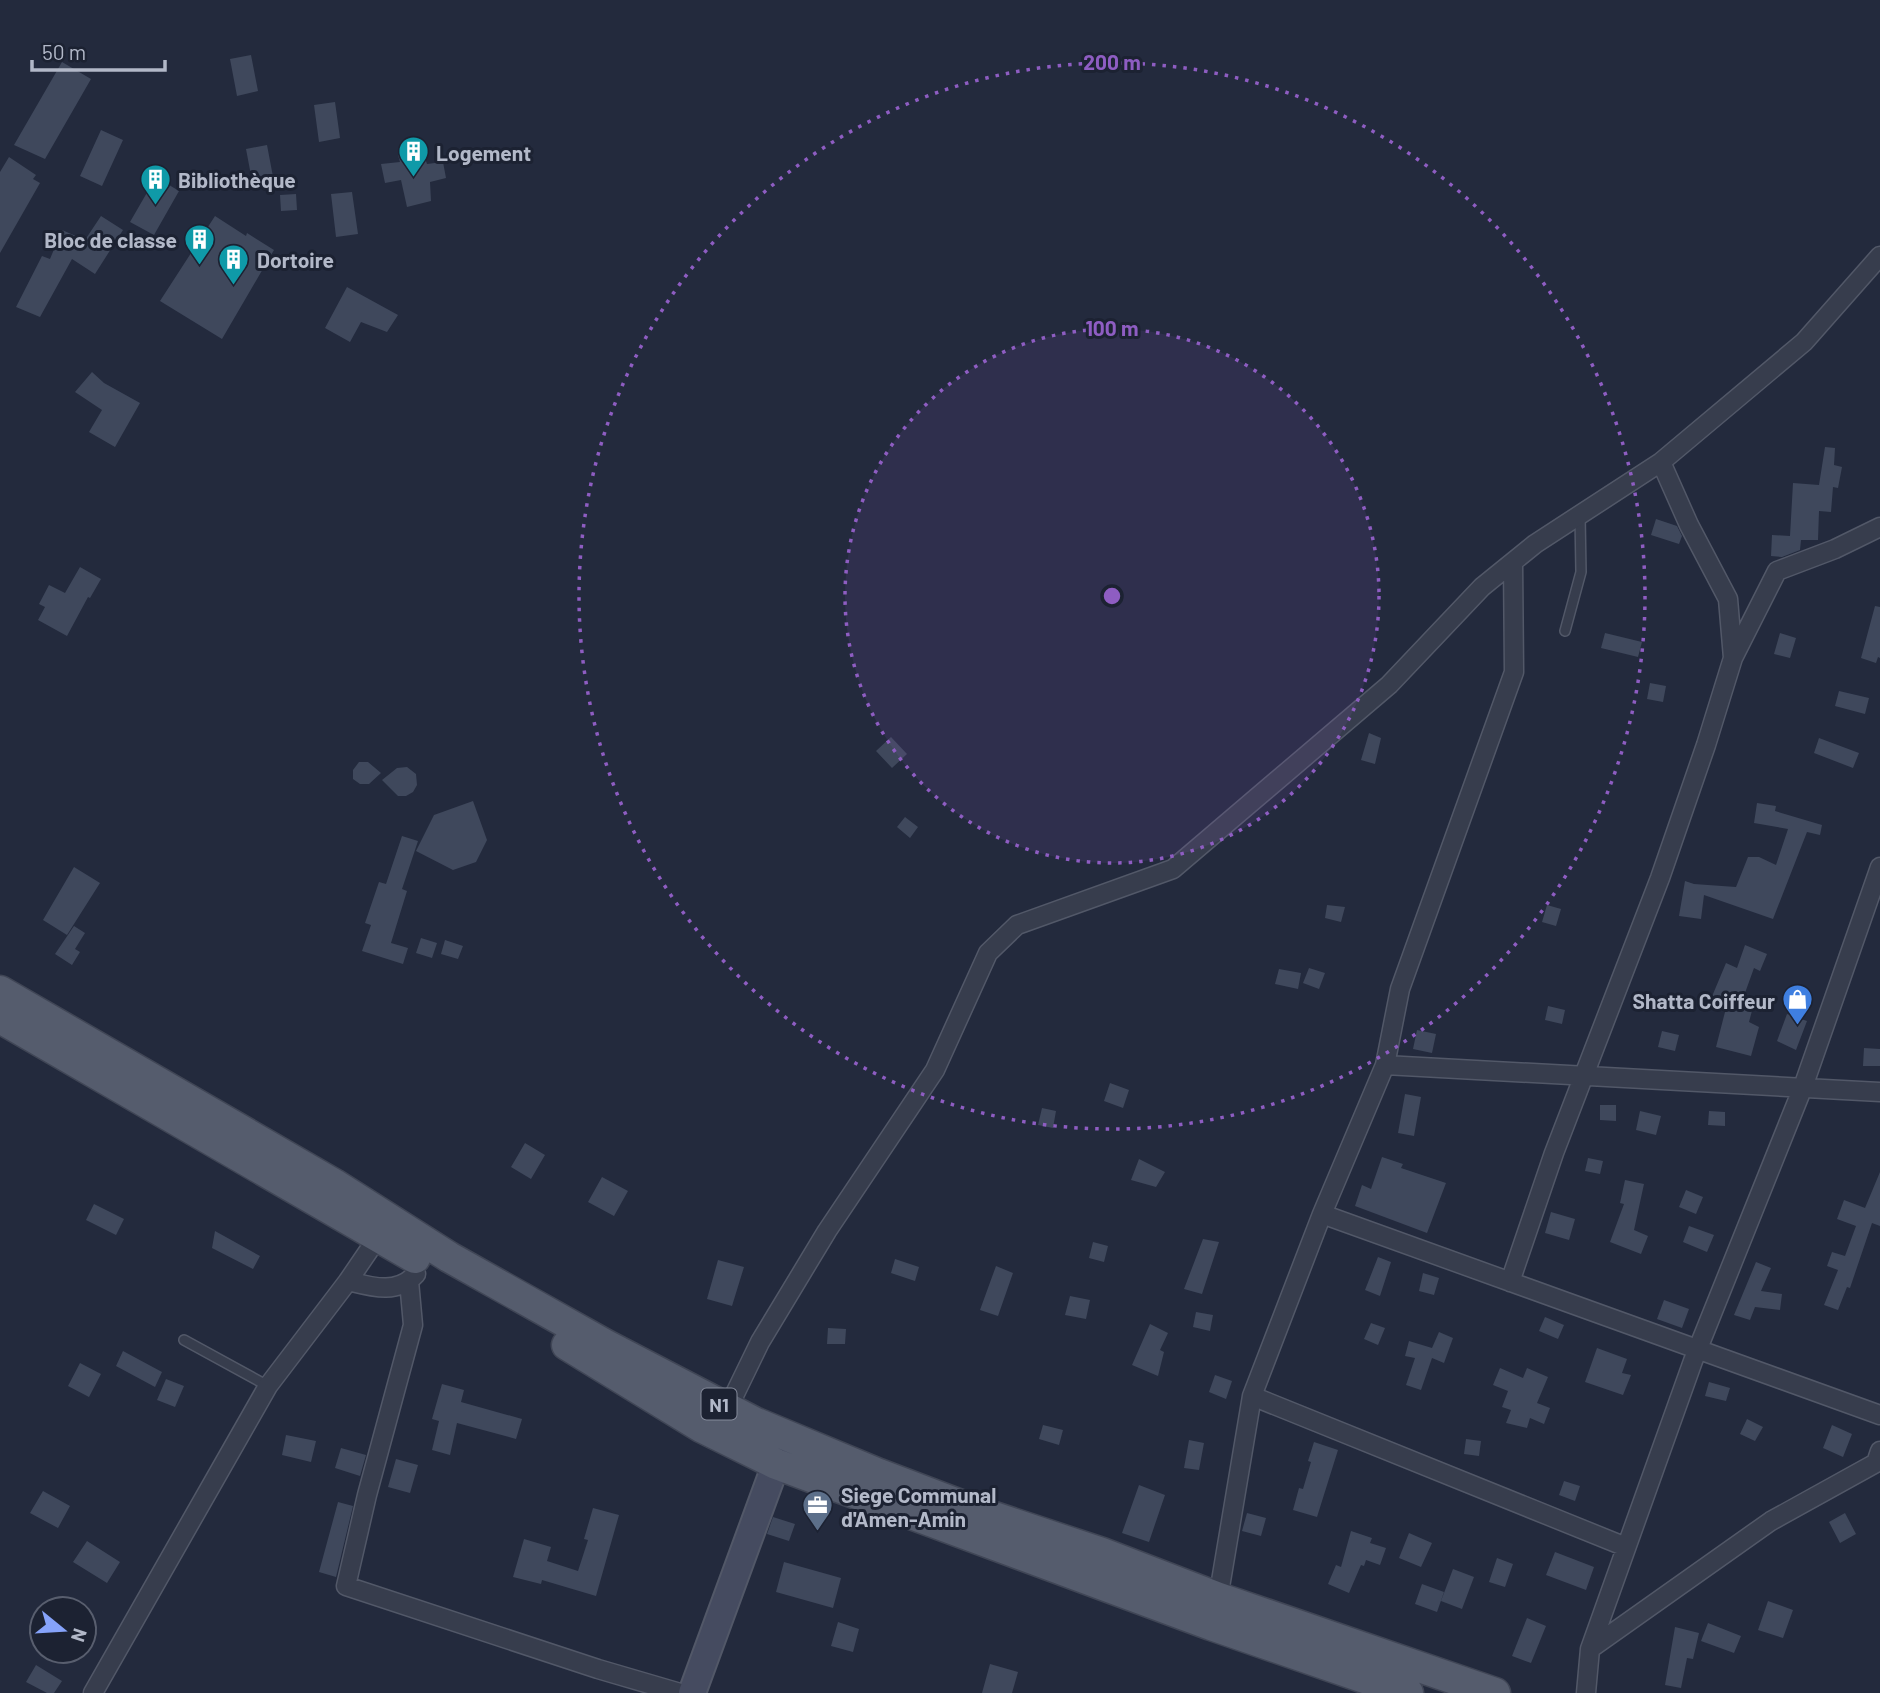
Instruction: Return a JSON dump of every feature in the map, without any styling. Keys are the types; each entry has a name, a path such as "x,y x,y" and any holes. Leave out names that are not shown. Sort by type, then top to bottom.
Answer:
{"main road":[{"name":"N1","path":"0,991 334,1184 449,1257 606,1345 728,1408 879,1474 1102,1553 1215,1611 1408,1693"},
{"name":"N1","path":"0,1018 378,1237 418,1272 579,1352 701,1427 776,1464 1215,1611 1495,1693"}],"street":[{"path":"728,1408 761,1342 827,1231 934,1070 988,953 1017,925 1173,869 1389,685 1482,587 1535,544 1661,462 1804,342 1880,256"},
{"path":"1661,462 1689,525 1728,599 1733,658"},
{"path":"1510,1282 1660,878 1733,658 1777,571 1835,549 1880,527"},
{"path":"1215,1611 1252,1396 1322,1214 1385,1065 1400,989 1514,672 1513,562"},
{"path":"1586,1693 1590,1648 1698,1349 1803,1087 1880,867"},
{"path":"1385,1065 1880,1093"},
{"path":"1322,1214 1880,1415"},
{"path":"93,1693 268,1386 378,1237"},
{"path":"348,1281 383,1290 418,1272"},
{"path":"418,1272 413,1325 367,1495 346,1586 598,1669 680,1693"},
{"path":"1252,1396 1626,1547"},
{"path":"692,1693 776,1464 783,1434"},
{"path":"1590,1648 1771,1521 1876,1463 1880,1451"}],"lane":[{"path":"1565,631 1581,572 1580,515"},
{"path":"184,1340 268,1386"}],"building":[{"path":"251,55 258,91 237,96 230,59"},
{"path":"62,62 91,79 45,159 14,145"},
{"path":"335,102 340,138 319,142 314,105"},
{"path":"101,130 123,140 102,186 80,176"},
{"path":"267,145 274,182 253,186 246,149"},
{"name":"Logement","path":"423,152 427,164 443,162 446,178 430,182 431,201 407,207 401,180 385,183 381,164 400,162 398,155"},
{"path":"9,157 36,175 33,179 40,183 0,253 0,172"},
{"name":"Bibliothèque","path":"156,177 179,191 154,235 130,222"},
{"path":"352,192 358,234 336,237 331,194"},
{"path":"296,194 297,210 281,211 280,195"},
{"path":"101,216 123,230 95,274 72,259 40,317 16,307 42,256 50,259 62,230 85,240"},
{"path":"215,216 274,250 222,339 160,301"},
{"path":"347,287 398,315 387,332 361,322 350,342 325,328"},
{"path":"92,372 104,383 140,403 115,447 89,432 102,410 75,392"},
{"path":"1825,447 1835,448 1834,465 1842,467 1838,488 1833,487 1831,512 1819,511 1818,540 1801,540 1800,550 1782,557 1771,556 1772,535 1790,536 1793,483 1819,485"},
{"path":"1656,519 1677,526 1682,536 1679,544 1651,535"},
{"path":"80,567 101,579 67,636 38,620 45,607 39,604 49,585 65,593"},
{"path":"1875,606 1880,607 1880,658 1878,657 1876,663 1861,658"},
{"path":"1605,633 1642,642 1638,657 1601,648"},
{"path":"1780,633 1796,638 1790,658 1774,654"},
{"path":"1650,683 1666,686 1663,702 1647,699"},
{"path":"1839,691 1869,698 1865,714 1835,706"},
{"path":"1369,733 1381,738 1375,764 1361,760"},
{"path":"891,737 907,754 892,768 876,751"},
{"path":"1819,738 1859,753 1853,768 1814,753"},
{"path":"359,762 368,762 381,773 369,784 360,784 353,779 353,770"},
{"path":"407,767 416,774 417,785 413,792 398,796 382,780 397,768"},
{"path":"473,801 487,840 476,862 453,870 416,851 434,815"},
{"path":"1757,803 1776,806 1775,811 1822,825 1820,835 1807,832 1773,919 1704,895 1701,919 1679,916 1685,881 1736,887 1748,857 1759,857 1776,865 1788,829 1754,823"},
{"path":"905,817 918,827 910,838 897,827"},
{"path":"402,836 418,841 402,889 407,891 391,943 408,948 403,964 362,951 371,925 365,923 379,882 386,884"},
{"path":"74,867 100,883 67,935 43,920"},
{"path":"1327,905 1345,907 1341,922 1325,918"},
{"path":"1547,905 1561,909 1556,926 1542,922"},
{"path":"74,926 85,933 75,949 80,952 72,965 55,954"},
{"path":"421,938 437,943 432,958 416,953"},
{"path":"445,940 463,946 458,959 441,954"},
{"path":"1745,945 1767,954 1760,971 1754,968 1741,1004 1753,1007 1749,1022 1759,1027 1751,1056 1716,1047 1725,1012 1708,1006 1726,963 1737,968"},
{"path":"1309,968 1325,973 1319,989 1303,983"},
{"path":"1279,969 1301,973 1298,989 1275,984"},
{"path":"1548,1006 1565,1010 1562,1024 1545,1020"},
{"path":"1787,1014 1807,1021 1796,1050 1777,1041"},
{"path":"1417,1030 1436,1034 1432,1053 1413,1049"},
{"path":"1662,1031 1679,1035 1675,1051 1658,1047"},
{"path":"1864,1048 1880,1049 1880,1066 1863,1066"},
{"path":"1110,1083 1129,1090 1123,1108 1104,1101"},
{"path":"1405,1094 1421,1097 1414,1136 1398,1133"},
{"path":"1600,1105 1616,1105 1616,1121 1600,1120"},
{"path":"1042,1108 1056,1111 1053,1128 1038,1125"},
{"path":"1640,1111 1661,1116 1656,1135 1636,1130"},
{"path":"1709,1111 1725,1112 1725,1126 1708,1125"},
{"path":"525,1143 545,1155 531,1179 511,1167"},
{"path":"1382,1157 1403,1164 1401,1168 1446,1183 1427,1233 1355,1206 1362,1185 1371,1189"},
{"path":"1588,1158 1603,1161 1600,1174 1585,1171"},
{"path":"1139,1159 1165,1172 1156,1187 1131,1180"},
{"path":"1880,1172 1880,1226 1872,1223 1850,1288 1847,1287 1838,1310 1824,1305 1838,1270 1827,1266 1832,1252 1845,1256 1856,1226 1837,1219 1844,1200 1865,1208"},
{"path":"602,1177 628,1191 614,1216 588,1202"},
{"path":"1625,1180 1644,1184 1634,1230 1648,1236 1641,1254 1610,1242 1624,1204 1620,1203"},
{"path":"1686,1190 1703,1197 1696,1214 1679,1207"},
{"path":"94,1204 124,1219 116,1235 86,1220"},
{"path":"1551,1212 1575,1219 1569,1240 1545,1233"},
{"path":"1689,1226 1714,1235 1707,1252 1683,1242"},
{"path":"215,1231 260,1256 253,1269 212,1248"},
{"path":"1203,1239 1219,1242 1202,1294 1184,1289"},
{"path":"1093,1242 1108,1246 1104,1262 1089,1258"},
{"path":"1378,1257 1391,1262 1380,1296 1365,1290"},
{"path":"895,1259 919,1267 915,1281 891,1273"},
{"path":"718,1260 744,1267 732,1306 707,1299"},
{"path":"1756,1262 1771,1268 1761,1291 1782,1294 1780,1310 1755,1307 1750,1320 1734,1315"},
{"path":"996,1266 1013,1273 998,1316 980,1310"},
{"path":"1423,1273 1439,1278 1434,1295 1419,1291"},
{"path":"1070,1296 1090,1300 1086,1319 1065,1315"},
{"path":"1664,1300 1689,1309 1682,1328 1657,1319"},
{"path":"1196,1312 1213,1315 1210,1331 1193,1327"},
{"path":"1545,1317 1564,1325 1558,1339 1539,1331"},
{"path":"1371,1323 1385,1328 1378,1345 1364,1339"},
{"path":"1150,1324 1168,1333 1160,1350 1164,1352 1158,1376 1132,1365"},
{"path":"828,1328 846,1329 845,1344 827,1344"},
{"path":"1439,1332 1453,1338 1444,1363 1432,1358 1421,1390 1406,1385 1415,1358 1405,1356 1409,1341 1432,1348"},
{"path":"1597,1348 1627,1359 1622,1373 1631,1375 1623,1395 1585,1382"},
{"path":"123,1351 162,1372 155,1387 116,1366"},
{"path":"80,1363 101,1374 89,1397 68,1386"},
{"path":"1500,1368 1523,1378 1527,1368 1548,1377 1537,1403 1550,1408 1544,1424 1530,1418 1527,1428 1506,1423 1511,1410 1502,1407 1508,1391 1493,1385"},
{"path":"1215,1375 1232,1381 1226,1399 1209,1392"},
{"path":"166,1379 184,1386 175,1407 157,1400"},
{"path":"1709,1382 1730,1388 1726,1401 1705,1396"},
{"path":"442,1384 464,1390 461,1402 522,1419 516,1439 457,1423 450,1455 432,1450 439,1421 432,1419"},
{"path":"1747,1419 1763,1427 1755,1441 1740,1434"},
{"path":"1043,1425 1063,1430 1059,1445 1039,1439"},
{"path":"1832,1425 1852,1434 1843,1457 1823,1448"},
{"path":"286,1435 316,1441 311,1462 282,1455"},
{"path":"1466,1439 1481,1441 1479,1456 1464,1454"},
{"path":"1189,1440 1204,1443 1199,1470 1184,1468"},
{"path":"1314,1442 1338,1450 1317,1517 1293,1510 1299,1488 1303,1489"},
{"path":"341,1448 366,1455 360,1476 335,1468"},
{"path":"396,1459 418,1465 410,1493 388,1487"},
{"path":"1564,1481 1580,1486 1575,1501 1559,1495"},
{"path":"1139,1485 1165,1495 1149,1542 1122,1533"},
{"path":"43,1491 70,1506 58,1528 30,1513"},
{"path":"338,1502 353,1506 336,1577 319,1572"},
{"path":"593,1508 619,1515 596,1596 542,1580 541,1584 513,1577 524,1539 551,1547 547,1561 578,1571 588,1540 584,1539"},
{"path":"1247,1513 1266,1518 1261,1536 1242,1531"},
{"path":"1845,1513 1856,1534 1840,1543 1829,1522"},
{"path":"773,1517 795,1524 789,1541 767,1534"},
{"path":"1351,1531 1372,1538 1370,1543 1386,1548 1380,1565 1366,1560 1364,1566 1361,1565 1349,1593 1328,1584 1336,1565 1341,1567"},
{"path":"1409,1533 1432,1543 1421,1567 1399,1558"},
{"path":"87,1541 120,1562 107,1583 73,1562"},
{"path":"1555,1552 1594,1567 1586,1590 1546,1575"},
{"path":"1497,1558 1513,1564 1505,1587 1489,1582"},
{"path":"784,1562 841,1578 833,1608 776,1592"},
{"path":"1453,1569 1474,1577 1462,1609 1441,1601"},
{"path":"1422,1584 1444,1592 1437,1612 1415,1604"},
{"path":"1768,1601 1793,1610 1783,1638 1758,1630"},
{"path":"1527,1618 1546,1626 1531,1663 1512,1656"},
{"path":"838,1622 859,1629 853,1652 831,1646"},
{"path":"1708,1623 1741,1636 1734,1653 1701,1641"},
{"path":"1675,1627 1699,1633 1693,1659 1687,1658 1681,1688 1665,1685"},
{"path":"990,1664 1018,1672 1012,1693 982,1693"},
{"path":"36,1665 62,1681 54,1693 47,1693 26,1682"}],"place":[{"name":"Logement","path":"413,179"},
{"name":"Bibliothèque","path":"155,206"},
{"name":"Bloc de classe","path":"200,266"},
{"name":"Dortoire","path":"234,286"},
{"name":"Shatta Coiffeur","path":"1798,1027"},
{"name":"Siege Communal d'Amen-Amin","path":"818,1533"}]}
